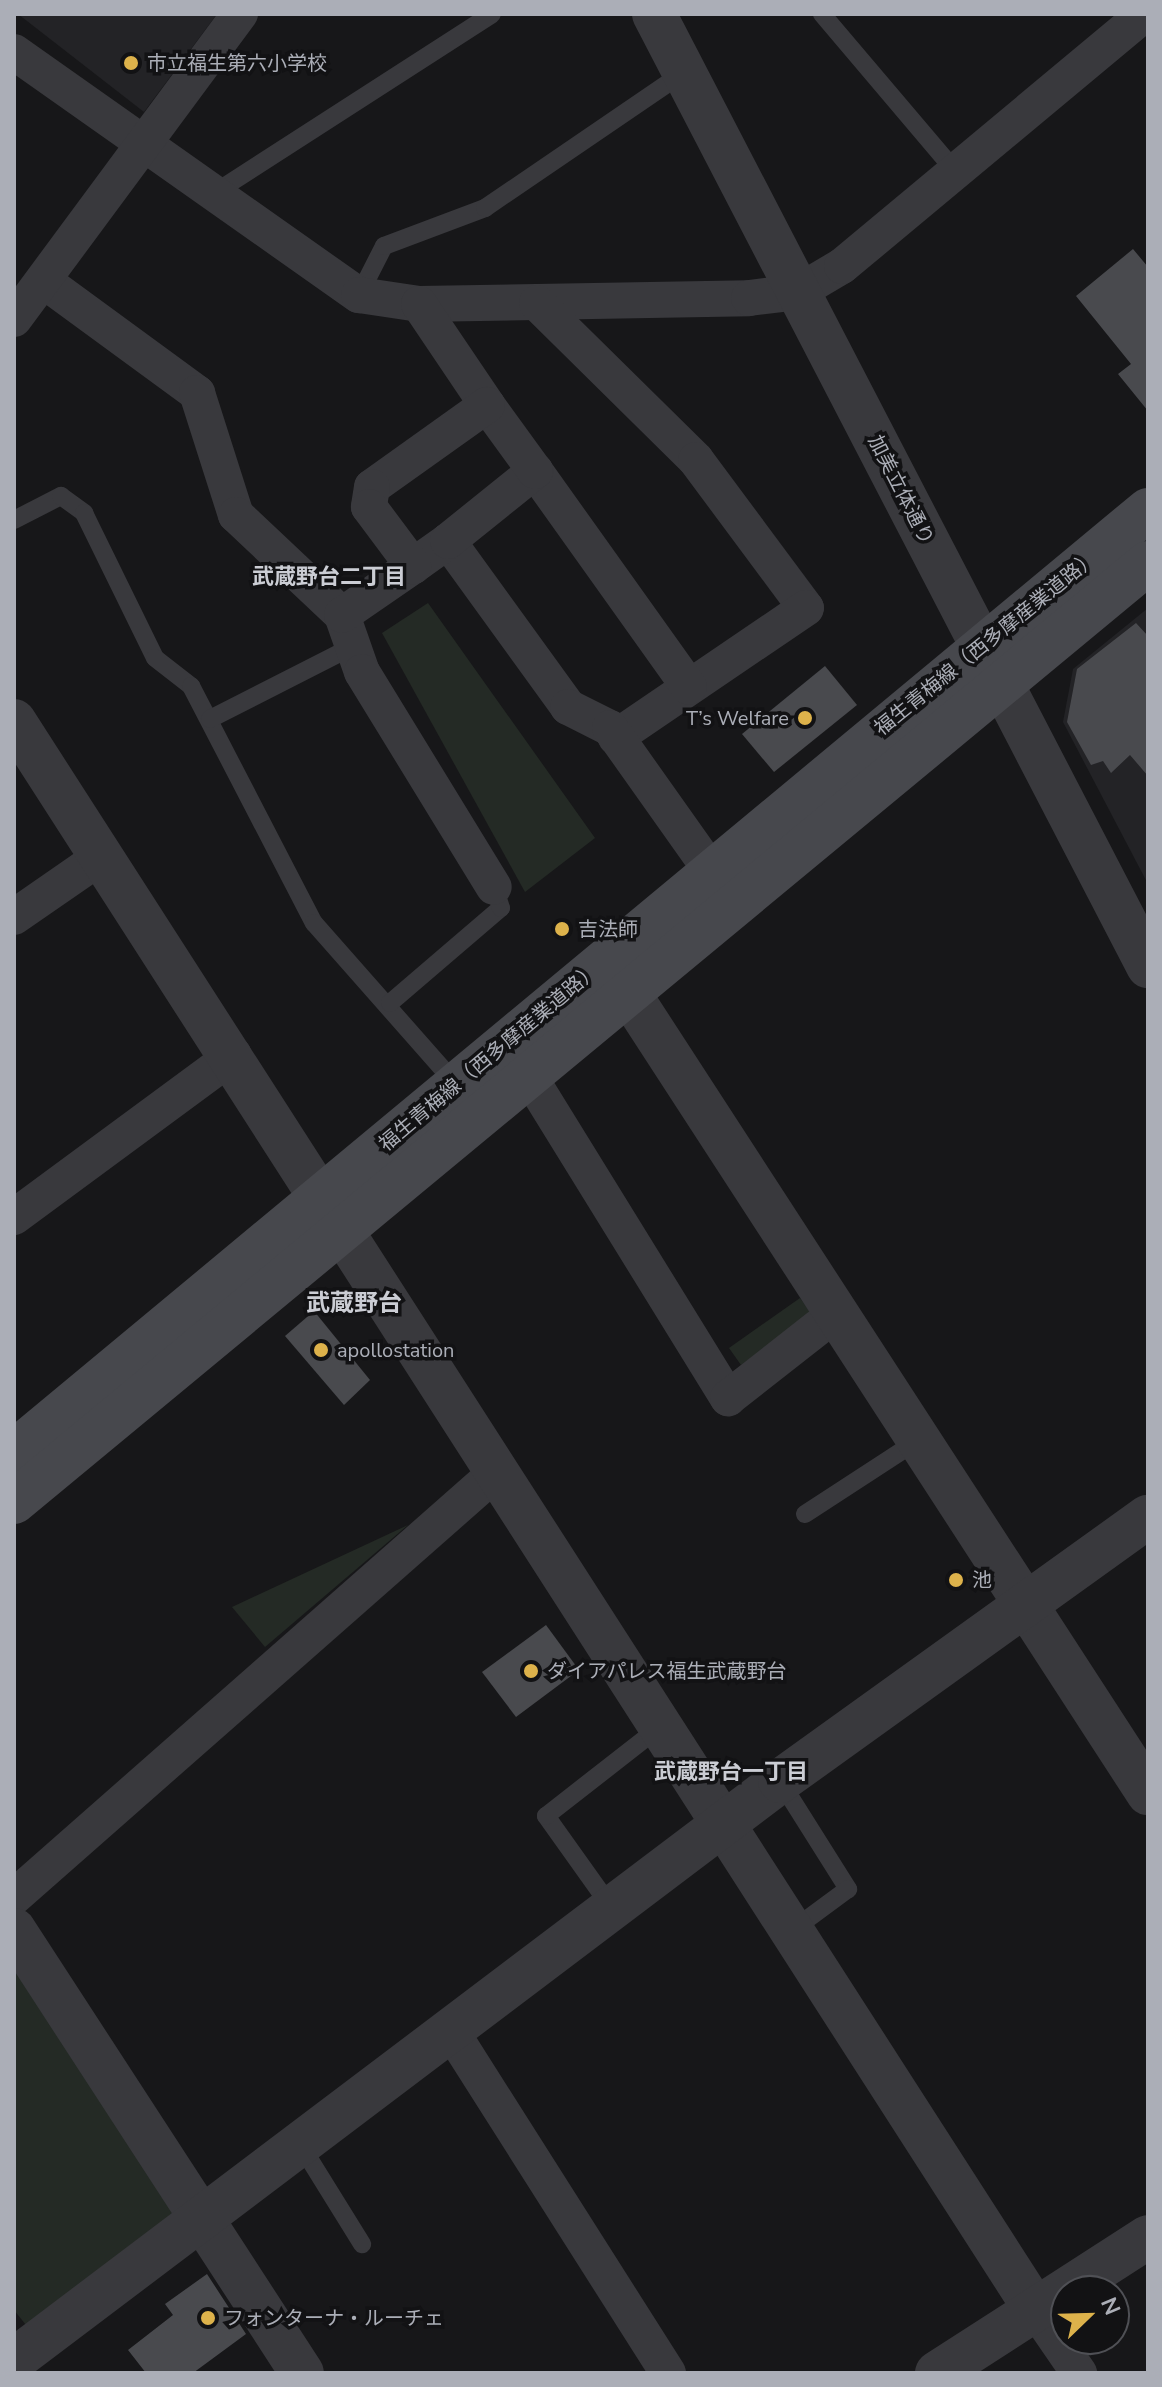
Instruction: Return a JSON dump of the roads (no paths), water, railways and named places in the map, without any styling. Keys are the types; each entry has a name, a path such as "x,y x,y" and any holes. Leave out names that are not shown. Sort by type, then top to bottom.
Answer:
{"main road":[{"name":"福生青梅線（西多摩産業道路）","path":"14,1452 334,1214 529,1076 710,869 1148,510"},
{"name":"福生青梅線（西多摩産業道路）","path":"14,1502 334,1214 457,1085 618,975 1002,685 1148,563"}],"street":[{"path":"14,319 240,14"},
{"name":"加美立体通り","path":"654,14 1148,966"},
{"path":"14,52 143,146 216,192 316,272 359,295 419,304 537,303 798,292 842,266 1144,14"},
{"path":"44,281 197,393 236,515 347,631 494,887"},
{"path":"537,303 696,460 806,608 616,737"},
{"path":"419,304 487,405 689,687"},
{"path":"413,566 369,507 372,487 487,405"},
{"path":"347,631 413,566 535,471"},
{"path":"448,541 568,707 616,737 710,869"},
{"path":"14,721 234,1055 1035,2309 1079,2373"},
{"path":"14,917 102,856"},
{"path":"618,975 839,1311 1148,1793"},
{"path":"14,1217 234,1055"},
{"path":"529,1076 728,1398 839,1311"},
{"path":"14,1897 499,1470"},
{"path":"20,2344 300,2144 780,1781 1148,1517"},
{"path":"14,1930 302,2373"},
{"path":"451,2031 668,2373"},
{"path":"937,2373 1148,2237"}],"lane":[{"path":"216,192 492,14"},
{"path":"822,14 955,171"},
{"path":"359,295 384,246 485,208 684,72"},
{"path":"14,520 61,496 84,513 155,658 191,686 210,719 314,923 390,1003 457,1085"},
{"path":"210,719 347,631"},
{"path":"390,1003 501,908 494,887"},
{"path":"805,1514 920,1439"},
{"path":"611,1907 546,1816 662,1725"},
{"path":"780,1781 848,1889 794,1929"},
{"path":"300,2144 362,2244"}],"place":[{"name":"市立福生第六小学校","path":"131,63"},
{"name":"T’s Welfare","path":"805,718"},
{"name":"吉法師","path":"562,929"},
{"name":"apollostation","path":"321,1350"},
{"name":"池","path":"956,1580"},
{"name":"ダイアパレス福生武蔵野台","path":"531,1671"},
{"name":"フォンターナ・ルーチェ","path":"208,2318"}],"district":[{"name":"武蔵野台二丁目","path":"329,578"},
{"name":"武蔵野台","path":"354,1304"},
{"name":"武蔵野台一丁目","path":"731,1773"}]}
